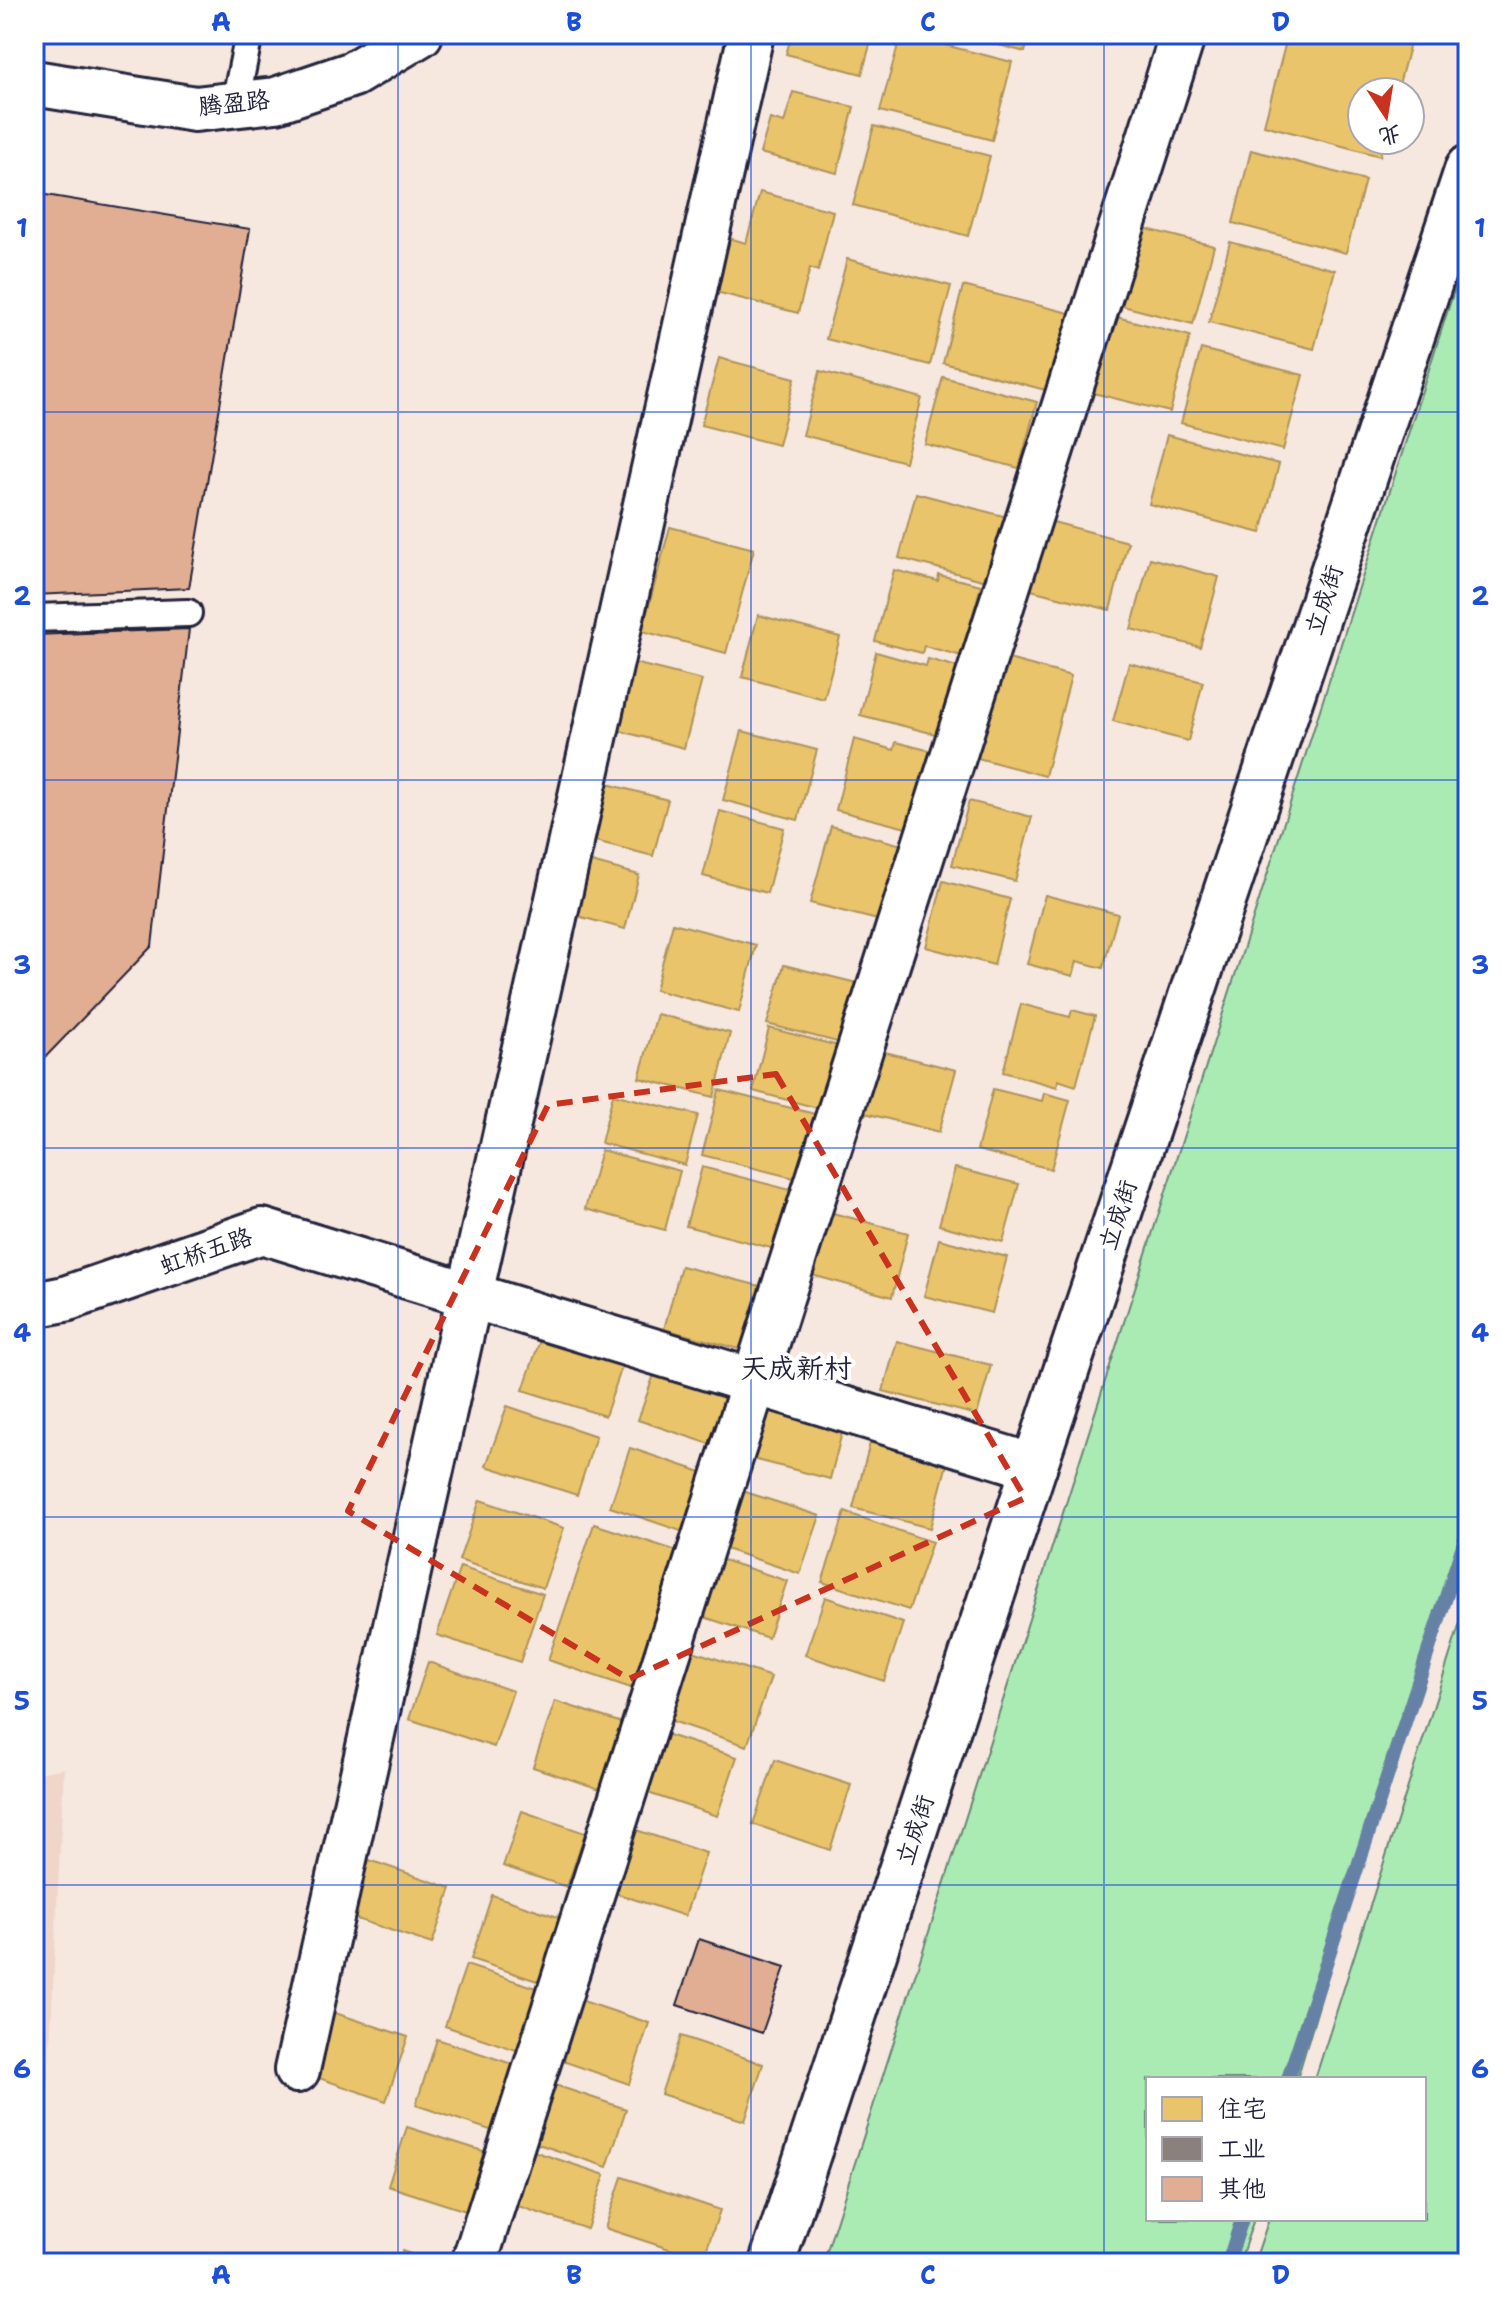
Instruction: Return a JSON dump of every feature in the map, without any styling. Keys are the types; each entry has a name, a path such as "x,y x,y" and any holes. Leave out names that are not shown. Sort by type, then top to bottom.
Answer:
{"street":[{"name":"腾盈路","path":"34,83 195,109 276,100 353,74 420,34"},
{"path":"297,2070 751,34"},
{"path":"474,2263 1183,34"},
{"name":"立成街","path":"772,2263 1468,168"},
{"name":"虹桥五路","path":"34,1305 65,1299 262,1231 1034,1467"}],"lane":[{"path":"235,104 249,34"},
{"path":"34,618 188,613"}],"highlighted area":[{"path":"776,1074 1025,1498 629,1679 348,1511 548,1105"}],"shaded area":[{"path":"64,1768 43,2184 34,2254 34,1774"}],"green space":[{"path":"1468,247 1468,1509 1298,2077 1146,2077 1146,2221 1253,2221 1239,2263 823,2263"},
{"path":"1468,1598 1468,2263 1254,2263 1268,2221 1426,2221 1426,2077 1316,2077"}],"building: 住宅":[{"path":"792,34 873,34 862,74 786,54"},
{"path":"901,34 1012,62 992,140 880,111"},
{"path":"957,34 1030,34 1025,52"},
{"path":"1288,34 1391,34 1411,39 1401,76 1346,76 1346,147 1264,125"},
{"path":"793,92 854,107 837,173 760,153 770,119 784,123"},
{"path":"874,126 990,156 968,236 853,205"},
{"path":"1251,150 1365,180 1346,253 1233,223"},
{"path":"760,192 833,211 818,271 810,268 798,313 708,290 722,236 746,243"},
{"path":"1131,225 1214,246 1193,324 1111,303"},
{"path":"1230,242 1335,270 1314,349 1209,322"},
{"path":"847,259 951,286 930,365 826,339"},
{"path":"963,286 1073,314 1053,392 943,363"},
{"path":"1109,315 1190,336 1170,412 1089,392"},
{"path":"1201,349 1303,375 1283,450 1181,423"},
{"path":"719,358 795,378 778,445 701,425"},
{"path":"820,371 922,398 905,462 803,435"},
{"path":"943,377 1037,402 1019,468 925,444"},
{"path":"1167,435 1279,464 1261,533 1149,504"},
{"path":"916,493 1007,517 990,582 899,558"},
{"path":"1038,518 1128,542 1110,610 1019,587"},
{"path":"670,527 754,549 726,653 642,631"},
{"path":"1150,558 1219,577 1200,647 1131,629"},
{"path":"894,570 938,581 939,575 981,585 962,656 924,646 922,653 875,641"},
{"path":"758,615 840,637 824,699 742,677"},
{"path":"876,652 926,666 928,659 957,667 939,735 860,715"},
{"path":"1001,657 1071,676 1045,776 974,757"},
{"path":"630,662 702,680 684,748 613,729"},
{"path":"1129,663 1203,682 1188,741 1113,721"},
{"path":"742,731 817,750 798,820 723,800"},
{"path":"854,739 894,750 896,742 931,751 910,829 836,810"},
{"path":"600,782 668,800 653,856 584,838"},
{"path":"969,801 1032,817 1015,881 952,865"},
{"path":"720,811 784,828 767,893 703,876"},
{"path":"831,826 902,845 882,921 810,903"},
{"path":"577,858 639,875 625,929 563,912"},
{"path":"943,881 1010,899 994,965 926,947"},
{"path":"1045,895 1118,914 1103,968 1077,961 1073,976 1027,964"},
{"path":"673,923 756,945 739,1012 655,990"},
{"path":"784,965 865,985 849,1045 767,1024"},
{"path":"1021,1004 1070,1017 1072,1010 1095,1016 1076,1086 1058,1080 1057,1087 1003,1072"},
{"path":"657,1014 730,1033 714,1097 639,1078"},
{"path":"769,1028 846,1048 829,1111 753,1091"},
{"path":"877,1050 956,1070 939,1132 861,1112"},
{"path":"993,1089 1042,1101 1044,1093 1070,1100 1051,1169 977,1150"},
{"path":"719,1090 815,1114 798,1179 702,1155"},
{"path":"613,1094 698,1115 685,1165 601,1143"},
{"path":"601,1150 680,1171 665,1230 585,1209"},
{"path":"702,1167 790,1190 775,1249 686,1226"},
{"path":"955,1168 1019,1184 1003,1242 939,1225"},
{"path":"829,1212 908,1233 892,1297 812,1275"},
{"path":"939,1239 1007,1257 992,1313 924,1296"},
{"path":"681,1266 764,1287 747,1351 664,1329"},
{"path":"542,1334 624,1361 605,1416 523,1390"},
{"path":"897,1341 991,1365 977,1415 883,1391"},
{"path":"657,1366 731,1390 713,1445 638,1420"},
{"path":"768,1402 845,1421 830,1479 753,1459"},
{"path":"507,1406 596,1436 577,1495 486,1466"},
{"path":"871,1439 948,1460 930,1528 853,1508"},
{"path":"630,1448 707,1474 687,1533 610,1507"},
{"path":"730,1487 820,1516 800,1574 711,1544"},
{"path":"480,1500 564,1528 543,1588 459,1560"},
{"path":"845,1512 932,1542 909,1610 822,1582"},
{"path":"594,1524 680,1552 634,1689 548,1660"},
{"path":"714,1557 787,1581 768,1638 695,1614"},
{"path":"460,1567 543,1594 520,1662 437,1635"},
{"path":"825,1597 903,1623 884,1681 805,1655"},
{"path":"690,1650 771,1677 747,1746 666,1719"},
{"path":"428,1662 513,1691 494,1747 409,1719"},
{"path":"555,1701 625,1724 603,1790 533,1767"},
{"path":"662,1733 737,1757 717,1816 642,1791"},
{"path":"775,1760 851,1785 830,1850 753,1824"},
{"path":"522,1811 585,1833 567,1887 503,1866"},
{"path":"630,1828 706,1853 685,1916 609,1891"},
{"path":"369,1860 451,1888 432,1944 351,1917"},
{"path":"492,1895 570,1921 549,1985 471,1959"},
{"path":"466,1965 546,1991 525,2053 445,2026"},
{"path":"574,1998 649,2023 629,2084 554,2058"},
{"path":"326,2010 408,2037 386,2101 304,2073"},
{"path":"681,2036 763,2064 745,2121 661,2094"},
{"path":"437,2039 515,2065 493,2131 416,2105"},
{"path":"546,2082 626,2109 607,2167 526,2140"},
{"path":"407,2127 486,2152 466,2211 388,2186"},
{"path":"518,2146 605,2175 587,2229 500,2200"},
{"path":"622,2177 720,2210 703,2260 605,2228"},
{"path":"402,2251 437,2263 398,2263"}],"building: 工业":[{"path":"34,2184 41,2185 34,2239"}],"building: 其他":[{"path":"34,193 250,229 189,588 34,595"},
{"path":"189,629 152,946 34,1069 34,635"},
{"path":"699,1939 785,1967 762,2033 677,2005"}],"waterway":[{"path":"1289,2077 1468,1530"},
{"path":"1228,2263 1241,2221"}],"district":[{"name":"天成新村","path":"796,1368"}]}
